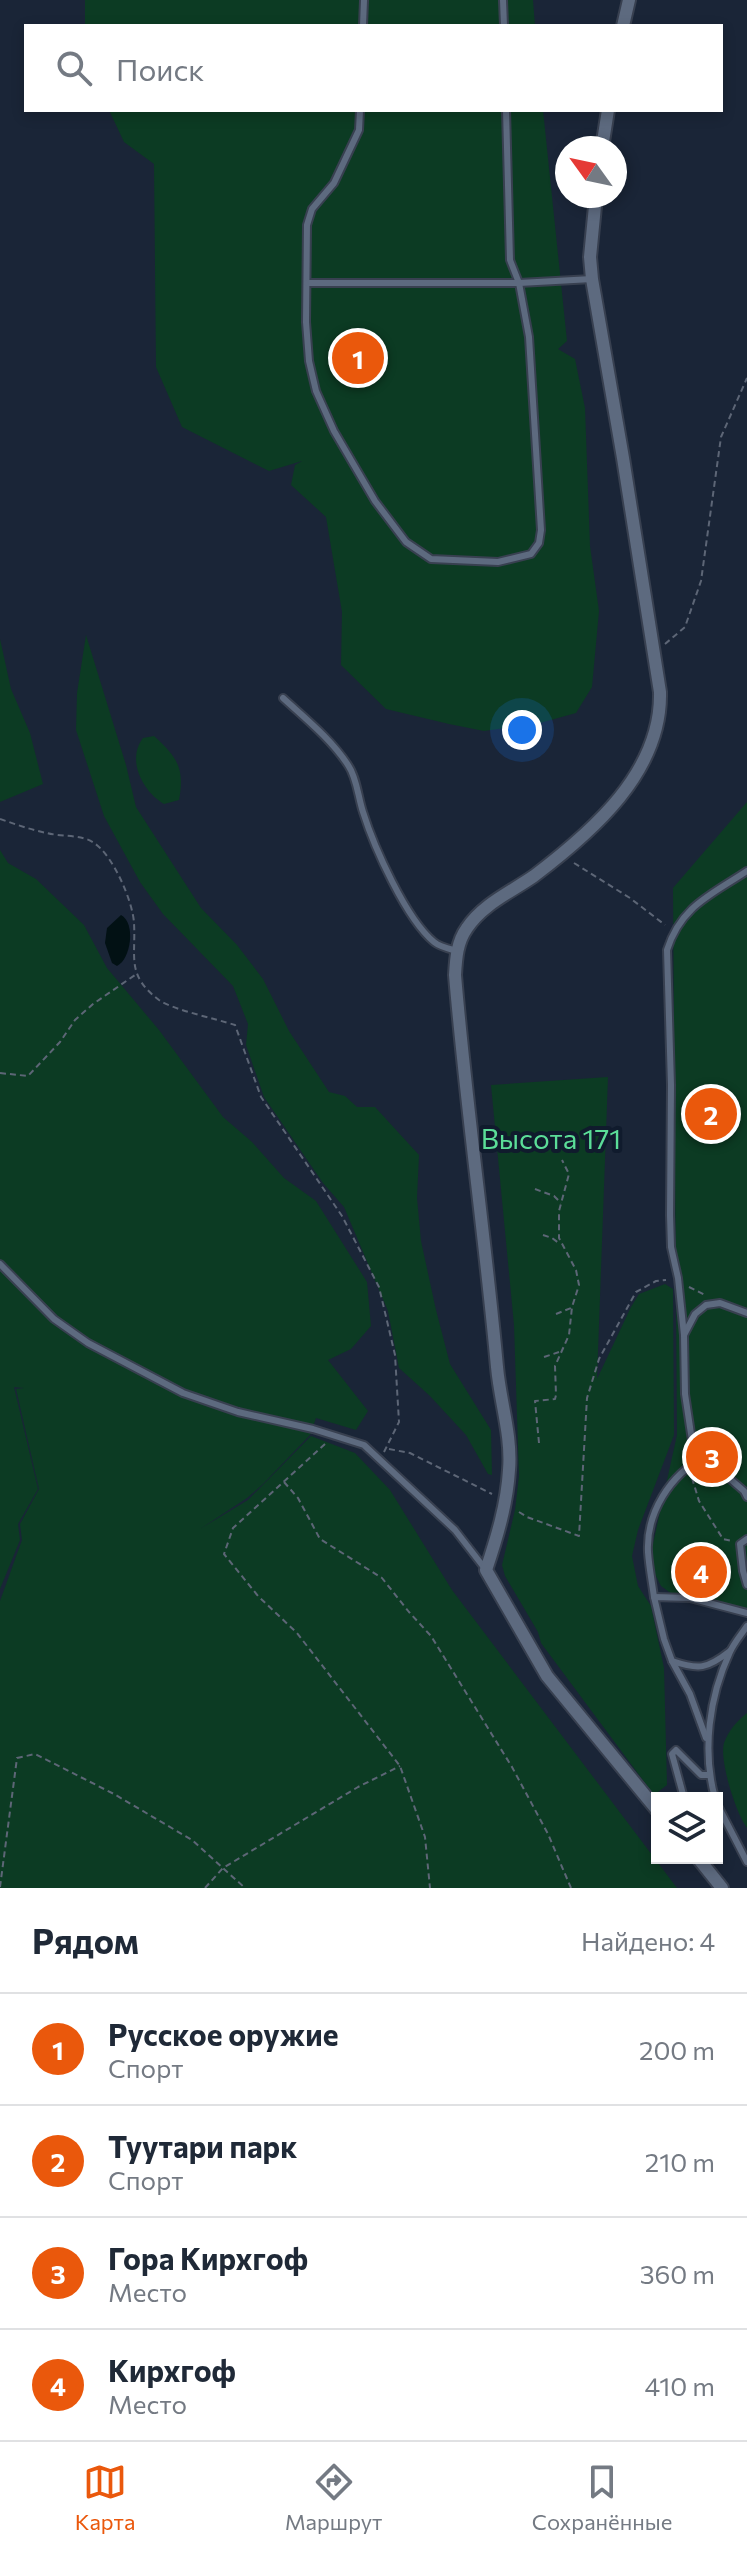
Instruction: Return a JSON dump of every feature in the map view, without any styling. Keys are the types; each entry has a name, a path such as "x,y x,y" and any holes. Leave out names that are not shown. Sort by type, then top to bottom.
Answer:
{"street":[{"path":"623,24 629,0"},
{"path":"604,136 608,112"},
{"path":"595,208 590,257 592,279 660,705 654,735 644,759 618,800 559,855 475,917 464,931 457,951 455,975 497,1371 509,1446 510,1505 486,1570 547,1676 651,1803"},
{"path":"703,1864 722,1888"}],"lane":[{"path":"363,24 364,0"},
{"path":"503,0 504,24"},
{"path":"360,112 359,130 334,183 312,209 307,225 306,322 309,361 316,391 334,431 375,501 406,542 431,559 498,562 531,554 539,543 541,530 529,337 519,283 510,260 506,112"},
{"path":"307,283 519,283 592,279"},
{"path":"283,698 328,740 350,768 377,851 402,899 436,943 457,951"},
{"path":"747,871 684,915 673,931 667,950 671,1247 684,1335 685,1394 693,1447 700,1459 744,1491 747,1497"},
{"path":"0,1264 54,1319 88,1343 170,1387 238,1412 364,1445 455,1530 486,1570"},
{"path":"684,1335 695,1314 706,1305 720,1303 747,1313"},
{"path":"700,1459 676,1477 662,1495 648,1549 654,1597 664,1639 690,1694 707,1742"},
{"path":"744,1542 743,1571 747,1585"},
{"path":"654,1597 690,1598 747,1613"},
{"path":"713,1792 707,1742 715,1697 730,1651 747,1626"},
{"path":"672,1661 695,1668 714,1664 730,1651"},
{"path":"682,1792 672,1754 676,1750 701,1775 709,1775"},
{"path":"723,1816 747,1862"}],"path":[{"path":"652,656 685,627 701,581 721,437 747,378"},
{"path":"0,819 48,834 90,840 99,846 121,880 130,903 134,920 133,962 136,974 161,1002 235,1025 261,1097 342,1216 379,1287 395,1355 399,1422 380,1460"},
{"path":"559,855 630,898 673,931"},
{"path":"0,1073 28,1076 60,1042 75,1020 136,974"},
{"path":"539,1443 535,1401 555,1399 555,1366 569,1335 572,1307 579,1285 579,1276 561,1245 558,1225 569,1174 562,1160"},
{"path":"535,1189 554,1196 561,1204"},
{"path":"543,1235 561,1245"},
{"path":"364,1445 410,1453 527,1517 579,1536 587,1398 599,1359 636,1292 656,1281 678,1278 720,1303"},
{"path":"556,1314 572,1307"},
{"path":"544,1357 560,1352"},
{"path":"334,1436 233,1528 224,1554 258,1596 297,1633 400,1766 425,1837 430,1888"},
{"path":"700,1459 692,1480 699,1501 723,1539 744,1542"},
{"path":"284,1482 298,1498 320,1539 382,1578 431,1636 512,1767 548,1834 571,1888"},
{"path":"0,1887 17,1758 35,1754 114,1794 192,1840 245,1888"},
{"path":"205,1888 223,1868 317,1811 400,1766"}],"green space":[{"path":"85,0 533,0 535,24 85,24"},
{"path":"110,112 543,112 567,341 558,349 575,359 585,408 590,546 599,611 592,687 576,713 540,723 484,731 449,724 386,709 341,665 342,612 326,517 291,485 295,465 302,461 269,471 182,427 156,367 154,164 124,142"},
{"path":"86,635 136,807 201,908 237,945 263,979 289,1031 329,1092 345,1096 357,1107 375,1107 419,1155 417,1198 421,1241 436,1310 450,1364 491,1430 492,1475 488,1474 466,1435 399,1368 388,1311 344,1207 323,1183 264,1097 246,1045 248,1024 233,986 163,914 140,882 104,816 76,730 77,693"},
{"path":"0,639 11,689 30,733 43,784 0,802"},
{"path":"154,736 174,757 180,771 179,800 164,804 149,792 137,765 138,747 143,738"},
{"path":"747,802 747,1610 683,1602 661,1586 649,1562 677,1435 673,888"},
{"path":"0,850 8,863 36,879 84,925 107,968 159,1030 223,1117 252,1142 284,1178 316,1201 367,1282 371,1326 351,1349 328,1360 368,1411 356,1430 316,1418 310,1435 263,1484 200,1529 248,1500 311,1436 355,1453 390,1490 452,1590 651,1854 651,1864 659,1864 677,1888 0,1888 0,1601 22,1540 20,1524 39,1489 16,1389 24,1388 14,1387 38,1489 18,1524 20,1540 0,1589"},
{"name":"Высота 171","path":"608,1077 597,1379 639,1294 665,1284 673,1289 674,1435 638,1530 632,1556 638,1586 651,1606 664,1668 667,1785 658,1792 652,1792 541,1643 502,1565 515,1510 519,1476 514,1325 491,1085"},
{"path":"747,1713 747,1828 730,1787 723,1751 731,1730"}],"shaded area":[{"path":"121,915 129,925 130,941 126,956 117,966 112,963 105,943 107,928"}],"place":[{"name":"Русское оружие","path":"358,358"},
{"name":"Туутари парк","path":"711,1114"},
{"name":"Гора Кирхгоф","path":"712,1457"},
{"name":"Кирхгоф","path":"701,1572"}]}
